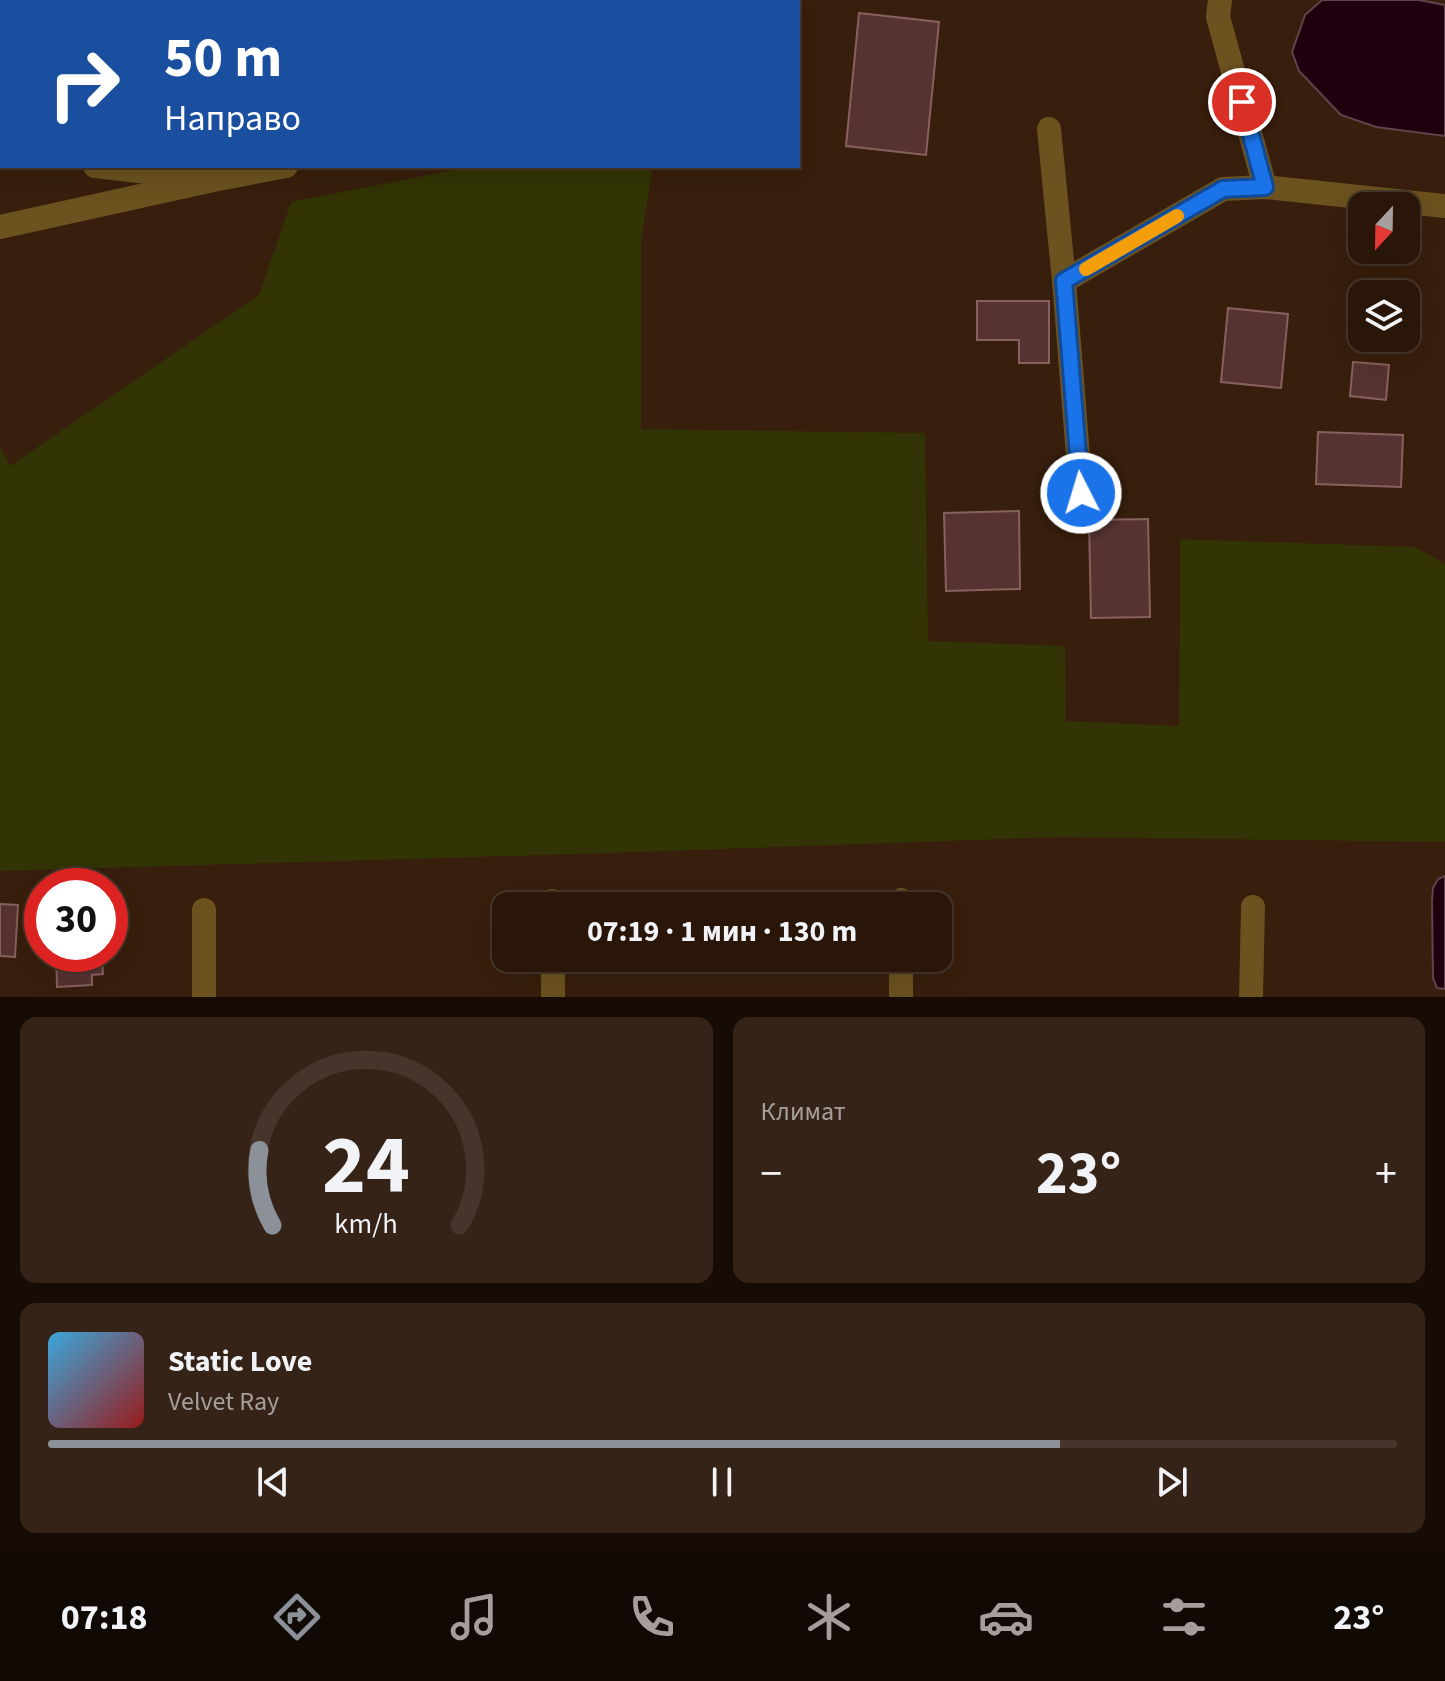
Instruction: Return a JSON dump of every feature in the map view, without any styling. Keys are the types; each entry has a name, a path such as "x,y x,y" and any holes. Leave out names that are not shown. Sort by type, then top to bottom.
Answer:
{"street":[{"path":"1220,0 1218,17 1265,187"},
{"path":"1049,129 1081,493"},
{"path":"112,168 213,180"},
{"path":"0,227 276,168"},
{"path":"1064,281 1223,189 1265,187 1445,206"},
{"path":"1251,997 1253,907"},
{"path":"204,910 204,997"},
{"path":"553,972 553,997"},
{"path":"901,972 901,997"}],"shaded area":[{"path":"1322,0 1419,0 1445,5 1445,136 1376,127 1341,115 1299,71 1292,52 1305,15"},
{"path":"464,168 653,168 641,242 641,429 925,433 928,641 1065,646 1066,721 1179,726 1180,539 1415,547 1445,564 1445,842 1061,837 0,871 0,446 10,466 259,295 291,202"},
{"path":"1445,876 1445,989 1437,988 1433,978 1432,901 1433,888 1438,879"}],"building":[{"path":"859,13 939,22 926,155 846,146"},
{"path":"977,301 1049,301 1049,363 1019,363 1019,340 977,340"},
{"path":"1228,308 1288,314 1281,388 1221,382"},
{"path":"1353,362 1389,365 1386,400 1350,396"},
{"path":"1318,432 1403,435 1401,487 1316,484"},
{"path":"1019,511 1020,589 946,591 944,513"},
{"path":"1148,519 1150,617 1091,618 1089,520"},
{"path":"0,904 18,905 15,957 0,956"},
{"path":"57,972 103,972 92,975 92,985 57,987"}],"slow traffic":[{"path":"1086,269 1177,216"}],"route":[{"path":"1081,493 1064,281 1223,189 1265,187 1242,102"}]}
